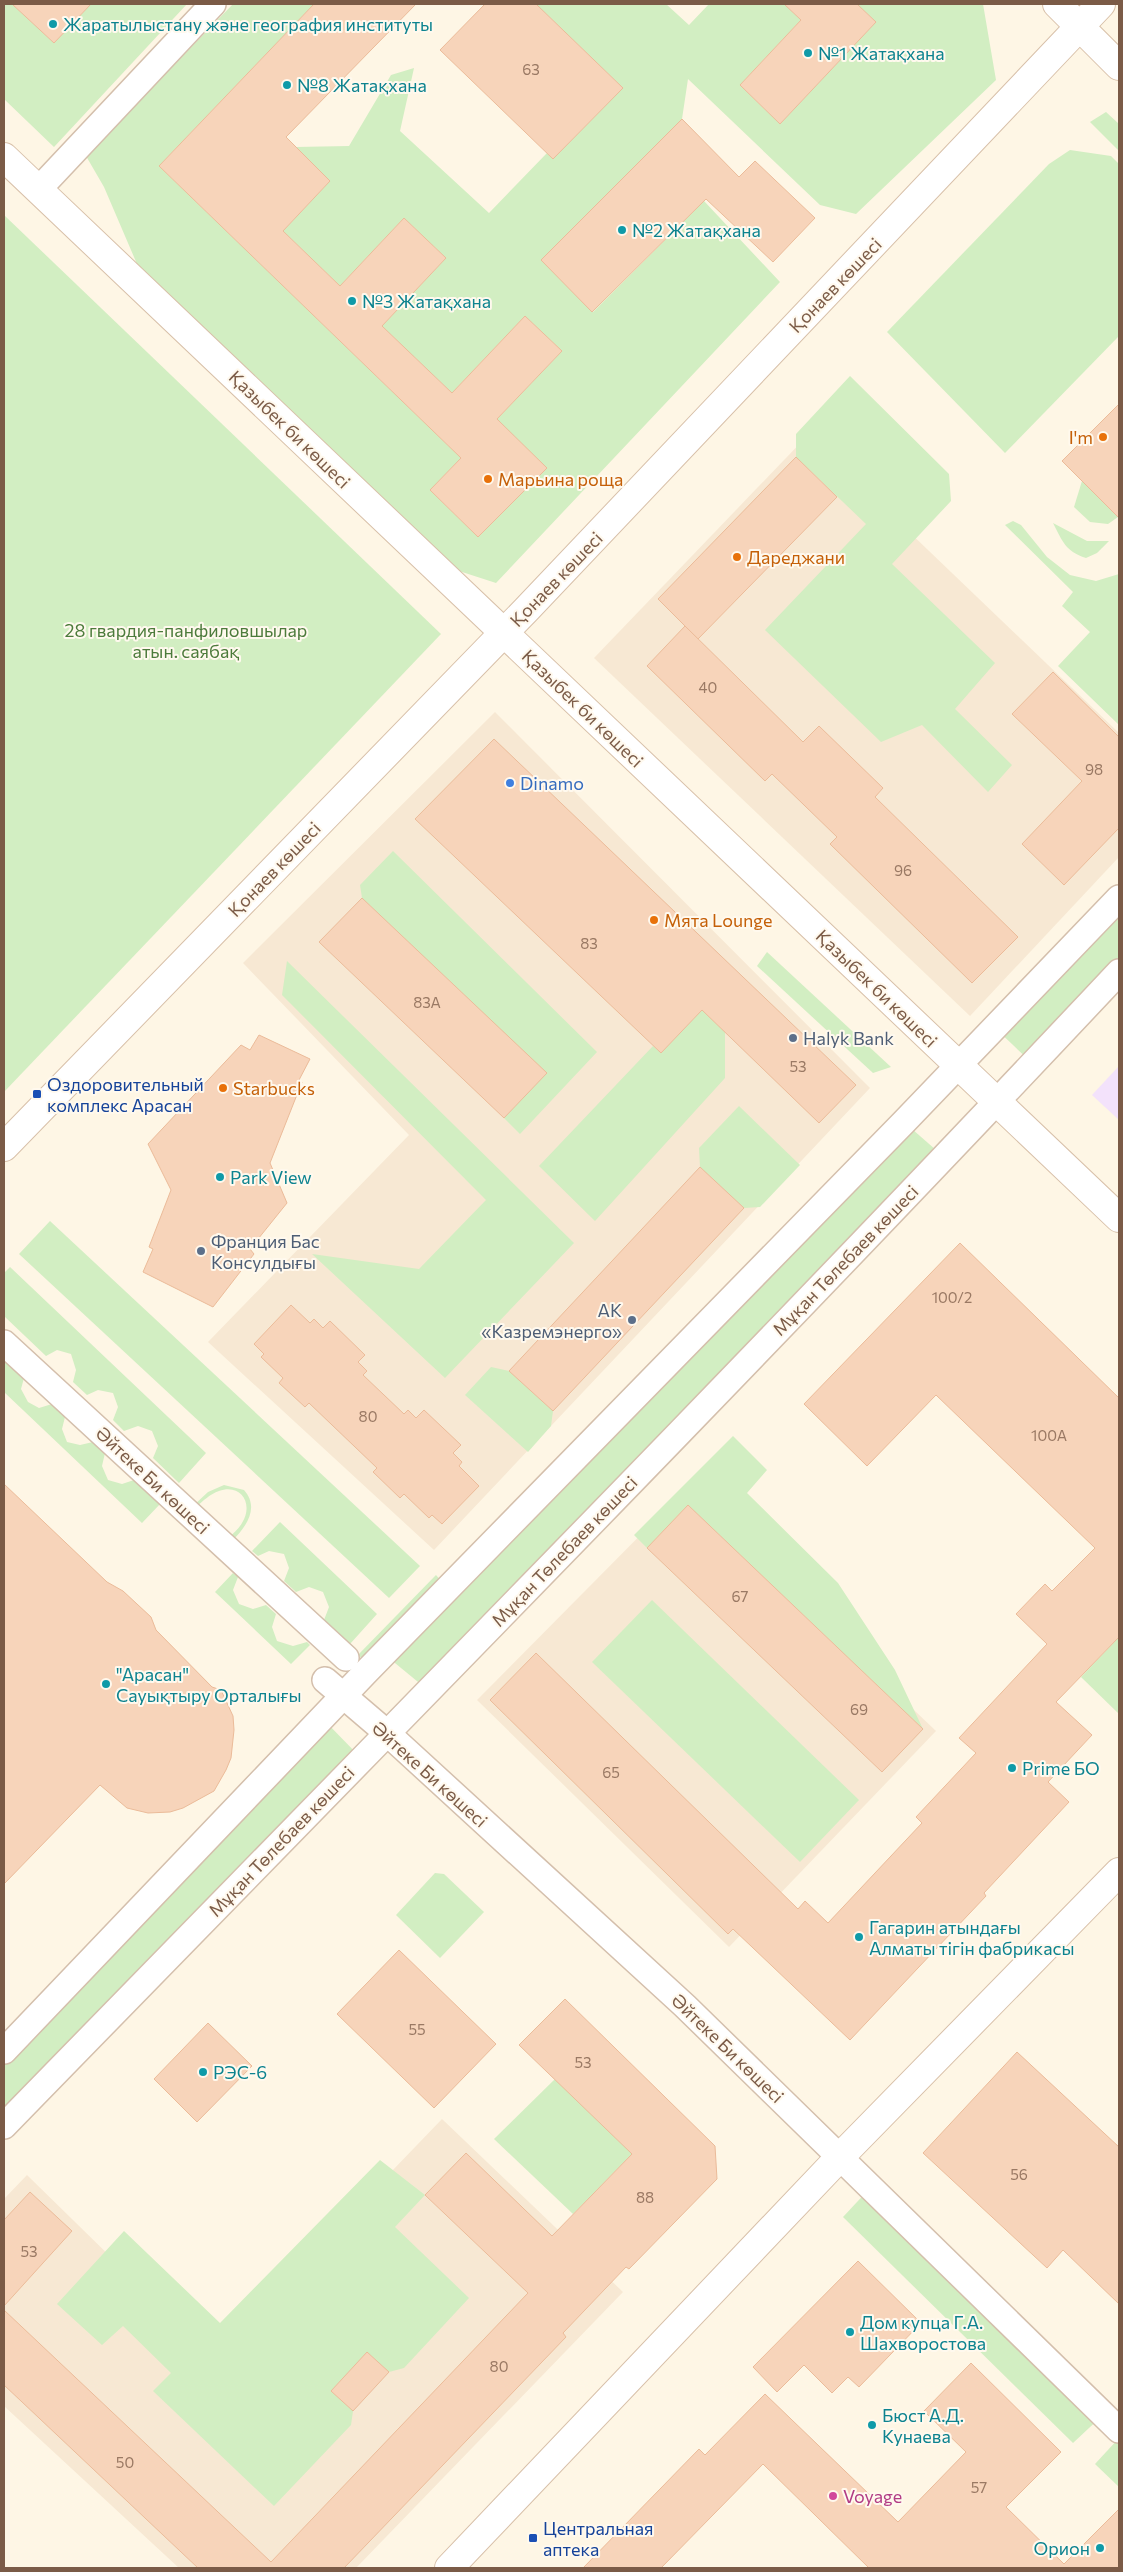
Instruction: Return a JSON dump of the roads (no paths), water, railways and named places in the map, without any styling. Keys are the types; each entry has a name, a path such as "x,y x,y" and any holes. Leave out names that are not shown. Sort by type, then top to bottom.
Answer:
{"street":[{"path":"38,190 213,4"},
{"path":"1057,4 1119,66"},
{"name":"Қонаев көшесі","path":"4,1147 504,632 1101,4"},
{"name":"Қазыбек би көшесі","path":"4,157 1119,1218"},
{"path":"4,2051 334,1688 959,1066 1119,898"},
{"name":"Мұқан Төлебаев көшесі","path":"4,2126 997,1102 1119,972"},
{"name":"Әйтеке Би көшесі","path":"4,1343 346,1658"},
{"name":"Әйтеке Би көшесі","path":"334,1688 387,1733 685,2006 1119,2430"},
{"path":"449,2568 840,2157 1119,1872"}],"place":[{"name":"Жаратылыстану және география институты","path":"53,24"},
{"name":"№1 Жатақхана","path":"808,53"},
{"name":"№8 Жатақхана","path":"287,85"},
{"name":"№2 Жатақхана","path":"622,230"},
{"name":"№3 Жатақхана","path":"352,301"},
{"name":"I'm","path":"1103,437"},
{"name":"Марьина роща","path":"488,479"},
{"name":"Дареджани","path":"737,557"},
{"name":"Dinamo","path":"510,783"},
{"name":"Мята Lounge","path":"654,920"},
{"name":"Halyk Bank","path":"793,1038"},
{"name":"Starbucks","path":"223,1088"},
{"name":"Оздоровительный комплекс Арасан","path":"37,1094"},
{"name":"Park View","path":"220,1177"},
{"name":"Франция Бас Консулдығы","path":"201,1251"},
{"name":"АК «Казремэнерго»","path":"632,1320"},
{"name":"\"Арасан\" Сауықтыру Орталығы","path":"106,1684"},
{"name":"Prime БО","path":"1012,1768"},
{"name":"Гагарин атындағы Алматы тігін фабрикасы","path":"859,1937"},
{"name":"РЭС-6","path":"203,2072"},
{"name":"Дом купца Г.А. Шахворостова","path":"850,2332"},
{"name":"Бюст А.Д. Кунаева","path":"872,2425"},
{"name":"Voyage","path":"833,2496"},
{"name":"Центральная аптека","path":"533,2538"},
{"name":"Орион","path":"1100,2548"}],"park label":[{"name":"28 гвардия-панфиловшылар атын. саябақ","path":"186,640"}]}
